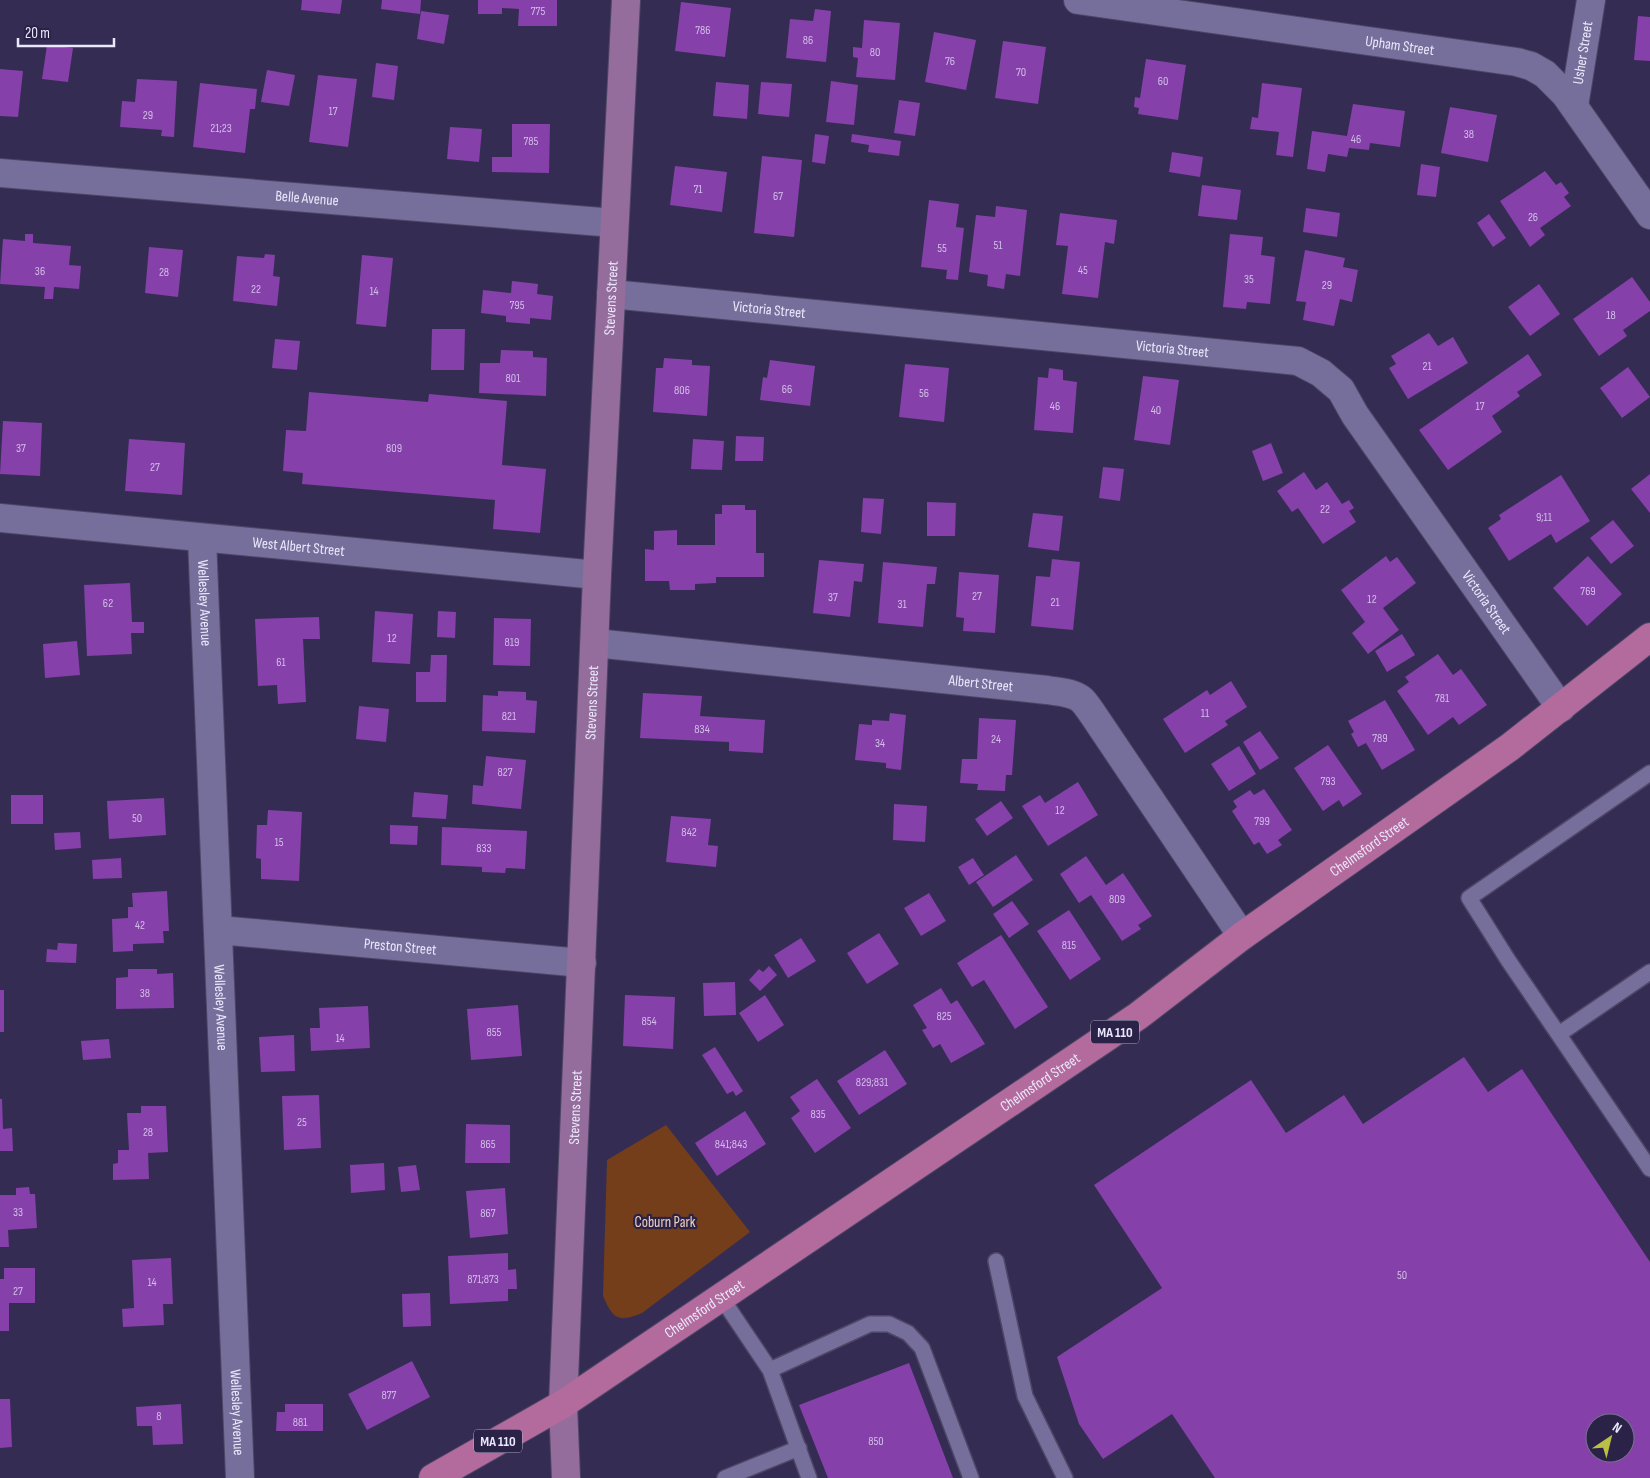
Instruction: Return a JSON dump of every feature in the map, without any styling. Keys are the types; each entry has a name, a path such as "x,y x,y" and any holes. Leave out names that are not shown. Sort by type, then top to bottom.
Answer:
{"main road":[{"name":"Stevens Street","path":"566,1478 563,1404 597,575 626,0"},
{"name":"Chelmsford Street","path":"433,1478 563,1404 1138,1016 1242,936 1510,747 1650,637"}],"street":[{"name":"Upham Street","path":"1078,0 1517,62 1531,66 1546,74 1565,94 1650,215"},
{"name":"Usher Street","path":"1574,106 1591,0"},
{"name":"Belle Avenue","path":"0,173 614,223"},
{"name":"Victoria Street","path":"611,294 1298,361 1321,373 1341,390 1355,415 1560,708"},
{"name":"West Albert Street","path":"0,518 597,575"},
{"name":"Wellesley Avenue","path":"202,538 240,1478"},
{"name":"Albert Street","path":"595,643 1037,689 1078,697 1092,713 1242,936"},
{"name":"Preston Street","path":"219,930 582,963"}],"lane":[{"path":"1650,773 1469,898 1508,960 1650,1169"},
{"path":"1559,1034 1650,972"},
{"path":"996,1261 1026,1396 1065,1478"},
{"path":"720,1297 770,1370 809,1478"},
{"path":"770,1370 870,1324 889,1324 908,1333 922,1348 971,1478"},
{"path":"725,1478 798,1448"}],"green space":[{"name":"Coburn Park","path":"666,1125 750,1232 642,1313 627,1318 617,1317 610,1310 603,1296 607,1160"}],"building":[{"path":"302,0 342,0 340,14 301,10"},
{"path":"382,0 421,0 420,14 381,9"},
{"path":"478,0 557,0 557,26 518,26 519,9 502,8 502,14 478,14"},
{"path":"681,2 731,8 725,57 675,51"},
{"path":"815,9 831,11 826,62 786,58 790,19 813,21"},
{"path":"421,11 449,15 444,44 417,39"},
{"path":"1638,16 1650,17 1650,61 1634,60"},
{"path":"864,20 900,23 895,80 856,77 858,58 853,57 853,47 862,48"},
{"path":"934,32 976,40 966,90 925,82"},
{"path":"1003,41 1046,47 1038,104 995,98"},
{"path":"47,45 73,48 68,82 42,79"},
{"path":"1146,59 1186,65 1178,120 1138,114 1139,108 1134,107 1135,97 1140,98"},
{"path":"376,63 398,66 394,100 372,97"},
{"path":"0,69 23,71 18,117 0,116"},
{"path":"267,70 295,75 289,106 261,102"},
{"path":"318,75 357,79 348,147 309,142"},
{"path":"137,79 177,81 174,137 161,136 162,130 120,127 122,101 135,102"},
{"path":"831,81 858,85 854,125 826,122"},
{"path":"716,82 749,85 747,119 713,116"},
{"path":"761,82 792,84 789,117 758,114"},
{"path":"200,83 257,89 255,109 250,109 245,153 193,147"},
{"path":"1262,83 1302,88 1293,157 1276,155 1279,132 1250,129 1252,117 1258,118"},
{"path":"899,100 920,103 915,136 894,133"},
{"path":"1353,104 1405,111 1400,147 1370,143 1369,150 1349,148 1347,157 1328,154 1325,172 1307,169 1312,131 1347,136"},
{"path":"1450,107 1497,115 1488,162 1441,153"},
{"path":"512,124 550,124 549,173 492,172 492,157 512,157"},
{"path":"450,127 482,129 479,162 447,159"},
{"path":"815,134 829,136 825,164 812,162"},
{"path":"852,134 901,141 899,156 868,152 869,145 851,142"},
{"path":"1172,152 1203,157 1200,177 1169,172"},
{"path":"762,156 802,160 794,237 754,233"},
{"path":"1421,164 1440,167 1436,197 1417,195"},
{"path":"675,166 727,172 722,212 670,205"},
{"path":"1545,171 1556,185 1561,182 1569,193 1564,197 1571,206 1540,228 1545,235 1530,247 1500,201"},
{"path":"1202,185 1241,190 1237,220 1198,216"},
{"path":"929,200 959,204 956,227 964,228 958,280 946,279 947,270 921,267"},
{"path":"996,206 1027,210 1020,276 1006,274 1004,289 987,286 988,275 969,272 976,215 995,217"},
{"path":"1306,208 1340,213 1337,237 1303,232"},
{"path":"1060,213 1117,220 1114,244 1105,242 1098,298 1062,294 1068,246 1056,245"},
{"path":"1489,214 1506,238 1493,247 1477,223"},
{"path":"25,234 33,234 33,243 71,246 69,265 81,266 79,289 54,287 53,299 44,299 45,287 0,284 3,239 25,241"},
{"path":"1230,234 1263,237 1261,255 1275,257 1270,304 1247,302 1246,309 1223,307"},
{"path":"149,247 183,250 178,297 145,293"},
{"path":"1305,250 1345,258 1343,267 1358,270 1352,302 1340,299 1334,326 1303,320 1306,302 1296,301"},
{"path":"265,254 275,255 273,276 280,277 277,306 233,301 237,256 264,258"},
{"path":"362,255 393,258 386,327 356,324"},
{"path":"1632,277 1650,302 1650,311 1623,330 1627,336 1599,356 1573,319"},
{"path":"512,281 538,284 537,294 553,296 551,320 530,318 530,324 506,322 506,316 481,313 483,290 511,293"},
{"path":"1539,284 1560,314 1530,336 1508,307"},
{"path":"432,329 465,329 464,370 431,370"},
{"path":"1429,333 1438,346 1453,337 1468,363 1408,399 1389,368 1396,364 1391,356"},
{"path":"275,339 300,341 297,370 272,368"},
{"path":"501,350 533,351 533,357 547,358 546,396 479,393 480,363 500,363"},
{"path":"1528,354 1542,375 1517,392 1520,396 1492,416 1502,432 1448,470 1419,430"},
{"path":"664,358 692,360 692,365 710,366 707,416 653,412 656,368 663,368"},
{"path":"770,360 815,366 810,406 760,400 763,377 767,378"},
{"path":"905,364 949,368 944,422 899,417"},
{"path":"1628,367 1650,397 1622,418 1600,388"},
{"path":"1049,368 1063,370 1063,380 1077,382 1073,433 1034,430 1038,377 1048,378"},
{"path":"1143,376 1179,380 1170,445 1134,440"},
{"path":"309,392 428,402 429,394 507,401 502,465 546,469 540,533 493,529 495,500 302,484 303,473 283,471 286,430 306,431"},
{"path":"3,421 42,423 40,476 0,474"},
{"path":"736,436 764,437 763,461 735,461"},
{"path":"129,439 185,443 182,495 125,491"},
{"path":"693,439 724,441 722,470 691,469"},
{"path":"1271,443 1283,473 1263,481 1252,451"},
{"path":"1103,467 1124,469 1120,501 1099,498"},
{"path":"1304,472 1316,490 1327,482 1342,504 1349,500 1354,508 1349,511 1356,522 1323,544 1298,508 1292,512 1277,491"},
{"path":"1650,474 1650,513 1631,489"},
{"path":"1561,475 1590,521 1556,543 1551,534 1509,561 1488,528 1501,519 1499,515"},
{"path":"863,498 884,499 881,534 861,532"},
{"path":"927,502 956,503 955,536 927,536"},
{"path":"722,505 745,505 745,510 756,510 756,553 764,553 764,577 716,577 716,583 695,584 695,590 670,590 669,581 645,581 645,549 654,550 654,531 677,530 677,545 715,545 715,514 722,514"},
{"path":"1033,513 1063,516 1059,551 1028,547"},
{"path":"1613,520 1634,546 1611,564 1590,538"},
{"path":"1386,556 1390,562 1397,557 1416,583 1383,608 1399,630 1368,654 1352,633 1365,622 1341,590"},
{"path":"1588,556 1622,594 1587,626 1553,588"},
{"path":"1052,559 1080,562 1073,630 1031,626 1036,576 1050,577"},
{"path":"819,560 864,564 862,582 854,581 850,617 813,613"},
{"path":"883,562 937,567 935,584 927,584 923,627 878,623"},
{"path":"959,572 999,575 995,633 963,631 964,618 956,617"},
{"path":"130,583 132,622 144,622 144,633 131,633 132,654 87,656 84,585"},
{"path":"375,611 413,614 410,664 372,662"},
{"path":"438,611 456,612 455,638 437,637"},
{"path":"319,617 320,639 303,639 306,702 278,704 277,685 258,686 255,619"},
{"path":"494,618 531,619 530,666 493,665"},
{"path":"1402,634 1415,655 1387,672 1375,651"},
{"path":"77,641 80,675 45,678 43,644"},
{"path":"1438,654 1453,675 1461,669 1487,705 1459,725 1453,717 1428,735 1397,691 1409,682 1405,677"},
{"path":"431,655 447,655 446,702 416,702 416,672 430,672"},
{"path":"1231,681 1247,707 1225,721 1228,725 1185,753 1163,719 1207,690 1210,695"},
{"path":"498,691 526,692 526,700 537,701 535,733 482,731 483,695 498,696"},
{"path":"643,693 702,696 700,716 765,720 763,753 729,751 729,742 640,738"},
{"path":"1385,700 1415,750 1382,770 1366,743 1358,747 1351,734 1354,732 1348,721"},
{"path":"359,706 389,709 386,742 356,739"},
{"path":"890,713 906,715 901,770 886,768 886,763 855,760 859,724 872,725 872,720 889,721"},
{"path":"979,718 1016,720 1012,775 1006,775 1005,791 977,790 978,784 960,783 962,759 977,759"},
{"path":"1260,731 1279,758 1260,770 1243,742"},
{"path":"1328,745 1362,794 1343,807 1339,800 1323,811 1294,768"},
{"path":"1239,746 1256,774 1229,791 1211,764"},
{"path":"486,756 526,760 521,809 472,804 473,785 483,786"},
{"path":"1078,782 1098,815 1048,846 1022,806 1040,795 1045,803"},
{"path":"1264,789 1292,830 1278,840 1282,845 1267,854 1259,842 1254,845 1232,811 1237,807 1233,801 1250,790 1254,795"},
{"path":"414,792 448,795 446,819 412,817"},
{"path":"11,795 43,795 43,824 11,824"},
{"path":"164,798 166,835 109,839 107,801"},
{"path":"1001,801 1013,818 987,836 975,819"},
{"path":"894,804 927,806 925,842 893,840"},
{"path":"268,810 302,812 299,881 261,879 261,859 256,858 257,825 267,825"},
{"path":"671,816 711,819 708,845 718,846 716,867 666,862"},
{"path":"390,825 418,826 417,845 390,844"},
{"path":"442,827 527,831 525,869 506,868 505,873 482,872 482,867 441,865"},
{"path":"80,832 81,848 55,850 54,833"},
{"path":"1016,855 1033,880 993,907 976,882"},
{"path":"1086,856 1106,885 1123,873 1152,916 1138,925 1141,929 1122,941 1091,895 1079,903 1060,874"},
{"path":"121,858 122,878 93,879 92,860"},
{"path":"973,858 984,875 969,885 958,867"},
{"path":"167,891 169,931 163,931 164,943 133,944 133,951 113,952 112,919 128,918 128,907 133,907 132,893"},
{"path":"929,893 946,921 921,936 904,908"},
{"path":"1012,901 1029,924 1009,938 993,914"},
{"path":"1069,910 1101,959 1070,980 1037,931"},
{"path":"879,933 899,964 867,984 847,953"},
{"path":"1001,935 1048,1007 1015,1029 984,980 972,987 957,963"},
{"path":"801,938 816,961 788,978 774,955"},
{"path":"58,943 77,944 76,963 46,962 47,949 57,950"},
{"path":"769,966 777,975 760,991 749,980 759,969 763,972"},
{"path":"128,969 157,969 157,974 173,973 174,1008 116,1009 116,978 128,977"},
{"path":"735,982 736,1015 704,1016 703,983"},
{"path":"941,988 951,1004 957,1000 985,1044 951,1063 940,1044 933,1048 922,1030 927,1028 913,1005"},
{"path":"0,990 4,990 4,1032 0,1032"},
{"path":"625,995 675,997 673,1049 623,1046"},
{"path":"765,995 784,1025 758,1042 739,1013"},
{"path":"518,1005 522,1056 471,1060 467,1009"},
{"path":"368,1006 370,1048 311,1051 310,1028 320,1028 319,1008"},
{"path":"294,1035 295,1071 261,1072 259,1037"},
{"path":"109,1039 111,1058 83,1060 81,1041"},
{"path":"715,1047 743,1091 736,1096 733,1091 727,1094 702,1055"},
{"path":"885,1050 907,1084 859,1115 837,1081"},
{"path":"1464,1057 1488,1092 1522,1069 1650,1262 1650,1478 1215,1478 1172,1414 1103,1459 1079,1424 1057,1357 1162,1288 1094,1185 1251,1080 1286,1133 1344,1095 1363,1124"},
{"path":"817,1079 851,1128 815,1153 791,1118 800,1111 790,1097"},
{"path":"319,1095 321,1148 284,1150 282,1096"},
{"path":"0,1099 2,1099 3,1129 12,1128 13,1151 0,1151"},
{"path":"141,1106 166,1106 168,1152 148,1153 149,1179 113,1180 113,1164 118,1163 118,1150 129,1150 127,1113 141,1113"},
{"path":"745,1111 766,1144 717,1176 695,1143"},
{"path":"466,1124 510,1125 510,1163 465,1163"},
{"path":"384,1163 385,1190 351,1193 350,1165"},
{"path":"416,1165 420,1190 401,1192 398,1167"},
{"path":"29,1187 30,1194 35,1194 37,1228 8,1230 9,1247 0,1247 0,1195 16,1195 16,1188"},
{"path":"505,1188 508,1234 470,1238 466,1191"},
{"path":"508,1253 508,1270 516,1269 517,1289 508,1289 508,1301 450,1304 448,1256"},
{"path":"171,1258 173,1304 163,1304 164,1325 123,1327 122,1309 134,1308 132,1260"},
{"path":"4,1268 35,1268 35,1303 9,1303 9,1331 0,1331 0,1279 4,1279"},
{"path":"430,1293 431,1326 403,1327 402,1294"},
{"path":"412,1361 430,1397 367,1430 348,1394"},
{"path":"909,1363 953,1478 828,1478 799,1405"},
{"path":"0,1399 10,1399 12,1447 0,1448"},
{"path":"181,1404 183,1444 153,1445 152,1426 137,1426 136,1407"},
{"path":"285,1404 323,1404 323,1431 276,1431 277,1412 285,1412"}]}
